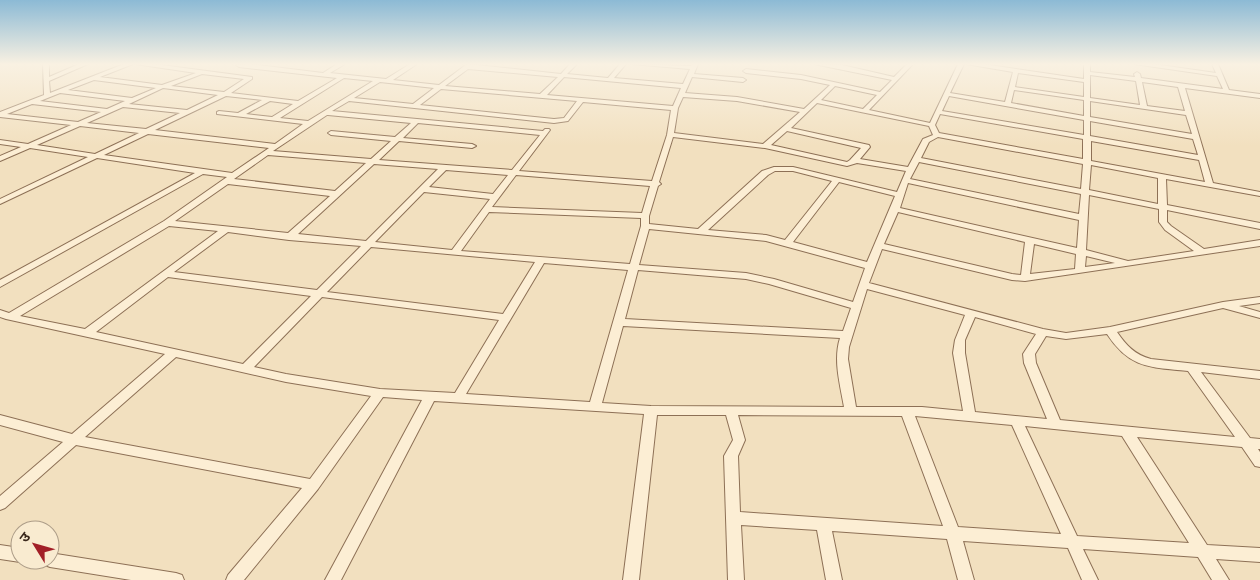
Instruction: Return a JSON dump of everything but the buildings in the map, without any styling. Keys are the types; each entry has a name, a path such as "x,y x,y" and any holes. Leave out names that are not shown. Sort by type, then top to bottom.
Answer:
{"street":[{"path":"46,91 46,96"},
{"path":"0,114 57,91"},
{"path":"67,91 135,100"},
{"path":"0,159 154,91"},
{"path":"203,91 300,103"},
{"path":"0,202 230,91"},
{"path":"273,119 319,91"},
{"path":"5,315 167,223 275,146 361,91"},
{"path":"414,106 434,91"},
{"path":"486,91 675,108"},
{"path":"542,96 547,91"},
{"path":"595,406 645,221 657,184 675,108 683,91"},
{"path":"690,91 805,111"},
{"path":"737,98 739,91"},
{"path":"765,146 826,91"},
{"path":"868,91 882,94"},
{"path":"865,111 885,91"},
{"path":"937,135 932,125 948,91"},
{"path":"1007,105 1009,91"},
{"path":"1030,91 1190,114"},
{"path":"1080,271 1087,164 1088,91"},
{"path":"1140,91 1144,108"},
{"path":"1183,91 1210,185"},
{"path":"1220,91 1260,96"},
{"path":"947,94 1196,137"},
{"path":"239,115 269,99"},
{"path":"348,99 554,121 566,120 582,100"},
{"path":"816,100 932,125"},
{"path":"31,101 110,111"},
{"path":"122,105 188,112"},
{"path":"939,112 1202,158"},
{"path":"219,113 309,123"},
{"path":"328,113 545,133"},
{"path":"0,114 78,125 275,146"},
{"path":"289,237 417,121"},
{"path":"455,253 495,197 515,174 554,121"},
{"path":"670,135 765,146 841,163 853,162 866,146 786,129"},
{"path":"331,133 472,146"},
{"path":"851,412 842,359 843,347 870,266 901,195 905,180 926,141 937,135 1087,164 1260,194"},
{"path":"0,142 100,155 336,194"},
{"path":"266,153 657,184"},
{"path":"916,159 1260,226"},
{"path":"855,160 911,170"},
{"path":"245,369 444,167"},
{"path":"701,231 765,173 774,169 793,169 901,195"},
{"path":"0,284 203,171"},
{"path":"1162,177 1163,222 1168,228 1202,252"},
{"path":"788,243 837,179"},
{"path":"905,180 1084,218"},
{"path":"423,189 495,197"},
{"path":"488,209 645,221 701,231 766,238 870,266"},
{"path":"895,209 1130,264"},
{"path":"167,223 367,245 746,276 771,281 857,306"},
{"path":"87,333 226,229"},
{"path":"1025,278 1030,240"},
{"path":"879,245 1012,277 1025,278 1130,264 1260,243"},
{"path":"458,398 541,260"},
{"path":"165,274 507,318"},
{"path":"864,285 1043,332 1066,336 1110,330 1223,305 1260,300"},
{"path":"1223,305 1260,315"},
{"path":"970,416 959,353 960,340 971,313"},
{"path":"5,315 286,378 380,393 651,410 907,412 1126,430 1260,444"},
{"path":"618,322 847,335"},
{"path":"1110,330 1124,351 1135,359 1151,364 1260,375"},
{"path":"1043,332 1029,354 1030,363 1055,424"},
{"path":"0,504 174,353"},
{"path":"1192,368 1260,462"},
{"path":"234,580 313,484 380,393"},
{"path":"333,580 430,397"},
{"path":"631,580 651,410"},
{"path":"731,412 739,440 731,456 736,580"},
{"path":"907,412 953,533 966,580"},
{"path":"0,420 74,440 313,484"},
{"path":"1016,421 1090,580"},
{"path":"1126,430 1221,580"},
{"path":"734,518 1260,555"},
{"path":"823,524 834,580"},
{"path":"60,562 176,580"}]}
